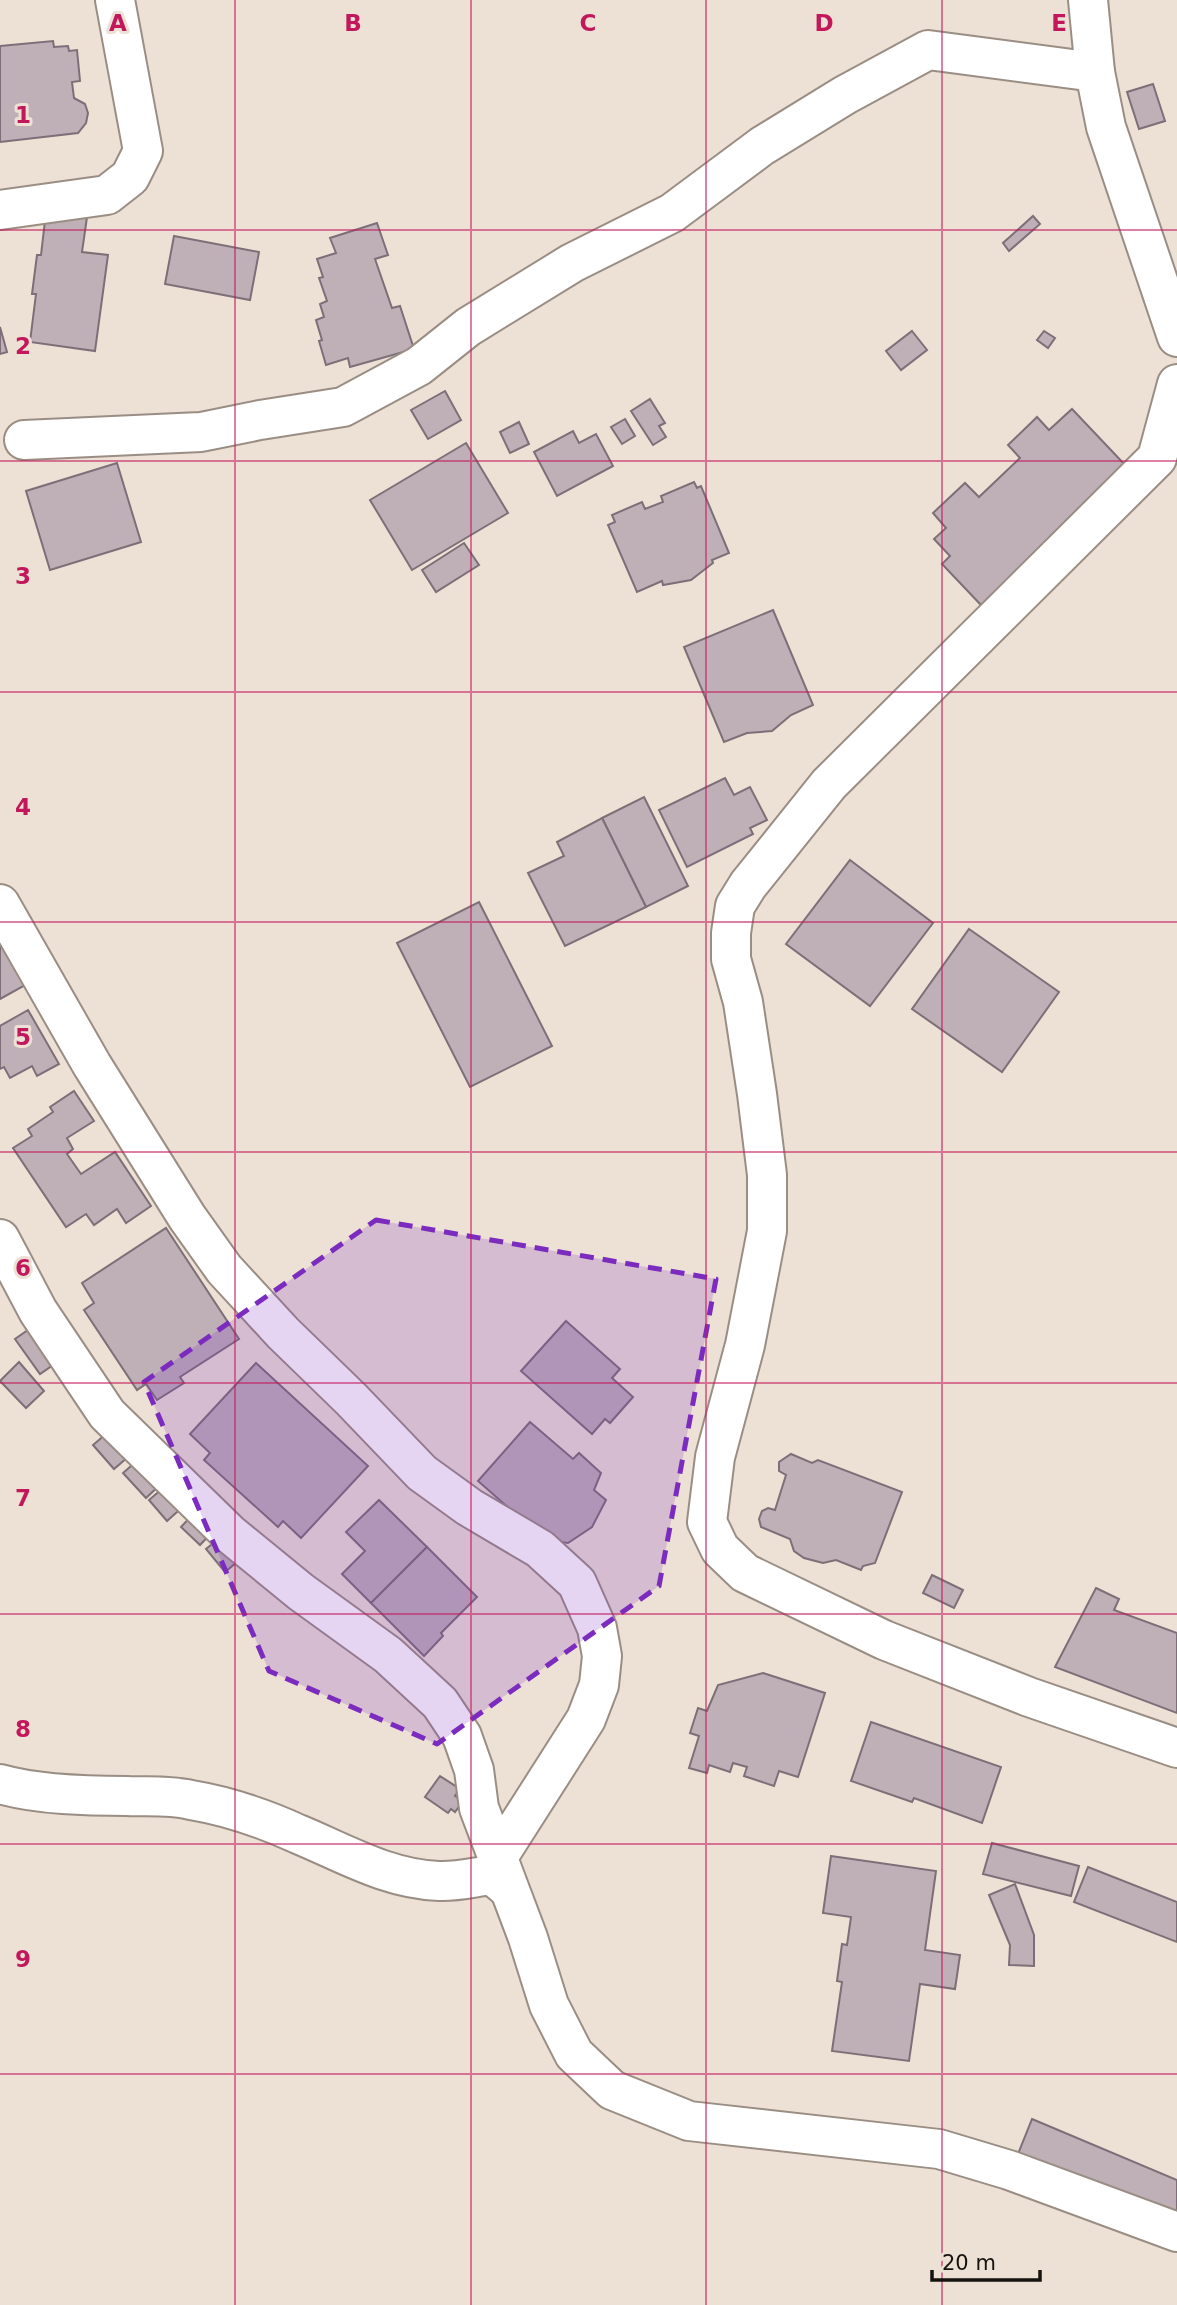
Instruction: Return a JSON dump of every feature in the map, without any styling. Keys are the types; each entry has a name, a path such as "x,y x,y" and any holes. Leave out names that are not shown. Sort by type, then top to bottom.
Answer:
{"street":[{"path":"0,211 107,195 130,177 143,151 114,0"},
{"path":"1088,0 1095,72 1105,127 1177,337"},
{"path":"24,440 201,432 343,407 419,366 468,327 572,263 673,213 762,146 845,95 928,50 1095,72"},
{"path":"1177,384 1157,458 829,784 748,885 735,906 731,959 743,1002 757,1094 767,1175 767,1231 745,1345 715,1457 706,1522 720,1549 745,1573 884,1640 1029,1697 1177,1748"},
{"path":"0,904 92,1065 187,1217 224,1269 283,1333 422,1473 469,1507 540,1549 577,1583 597,1628 602,1656 599,1685 586,1719 503,1873"},
{"path":"0,1239 38,1311 107,1414 230,1534 301,1592 388,1655 440,1703 462,1736 474,1770 479,1808 528,1938 549,2005 574,2054 612,2090 689,2121 939,2149 1009,2170 1177,2232"},
{"path":"0,1784 19,1790 169,1796 195,1800 298,1833 351,1860 396,1875 440,1881 503,1873"}],"highlighted area":[{"path":"376,1220 716,1279 659,1586 437,1744 269,1671 144,1382"}],"building":[{"path":"53,41 54,47 68,46 69,51 77,50 80,81 72,82 74,98 85,104 88,113 86,123 78,133 0,142 0,46"},
{"path":"1153,84 1165,121 1139,129 1127,92"},
{"path":"46,212 87,217 82,252 108,255 95,351 30,342 36,294 32,294 37,255 41,255"},
{"path":"1033,216 1040,224 1009,251 1003,243"},
{"path":"377,223 388,255 375,259 392,308 400,306 414,349 350,367 348,358 326,365 316,320 324,317 320,304 327,301 319,278 323,277 317,259 336,253 330,238"},
{"path":"174,236 259,252 250,300 165,284"},
{"path":"0,327 7,352 0,354"},
{"path":"912,331 927,350 901,370 886,351"},
{"path":"1044,331 1055,338 1048,348 1037,340"},
{"path":"445,391 461,420 428,439 411,410"},
{"path":"650,399 665,423 659,426 666,437 653,445 631,411"},
{"path":"1072,409 1127,467 981,605 942,564 950,556 934,539 946,528 933,513 965,483 979,497 1020,458 1008,445 1037,417 1049,430"},
{"path":"625,419 635,436 622,444 611,427"},
{"path":"519,422 529,444 510,453 500,432"},
{"path":"573,431 579,443 596,434 613,466 557,496 534,452"},
{"path":"466,443 508,513 412,570 370,500"},
{"path":"117,463 141,542 50,570 26,491"},
{"path":"694,482 697,488 701,486 729,553 712,560 713,563 691,580 663,585 662,581 637,592 608,525 615,522 612,515 642,502 645,509 663,502 661,496"},
{"path":"464,543 479,565 436,592 422,570"},
{"path":"773,610 813,705 791,715 772,731 747,733 724,742 684,647"},
{"path":"725,778 734,795 750,787 767,820 750,828 753,834 687,867 659,810"},
{"path":"644,797 688,886 646,907 602,818"},
{"path":"602,818 646,907 565,946 528,873 564,856 557,842"},
{"path":"850,860 933,923 870,1006 786,944"},
{"path":"479,902 552,1046 470,1087 397,943"},
{"path":"969,929 1059,992 1002,1072 912,1009"},
{"path":"3,945 25,985 0,999 0,946"},
{"path":"28,1010 59,1064 37,1076 32,1066 10,1078 4,1067 0,1069 0,1026"},
{"path":"74,1091 94,1121 67,1138 73,1149 67,1154 81,1174 115,1152 151,1206 126,1223 117,1209 94,1225 86,1214 66,1227 13,1148 32,1136 28,1129 53,1112 50,1107"},
{"path":"166,1228 239,1339 180,1377 184,1383 157,1400 146,1384 137,1390 84,1310 94,1303 82,1283"},
{"path":"41,1321 66,1356 40,1374 15,1339"},
{"path":"566,1321 620,1369 612,1378 633,1397 610,1423 605,1419 592,1434 521,1371"},
{"path":"19,1362 44,1391 26,1408 0,1381"},
{"path":"256,1363 368,1466 301,1538 283,1521 278,1527 204,1460 210,1453 190,1434"},
{"path":"530,1422 573,1459 579,1453 601,1473 594,1490 606,1500 592,1527 568,1543 538,1539 520,1518 478,1481"},
{"path":"114,1427 135,1451 114,1469 93,1445"},
{"path":"791,1454 812,1463 818,1460 902,1492 875,1563 863,1566 861,1570 836,1560 823,1563 804,1558 794,1551 790,1539 761,1527 759,1519 762,1511 768,1508 775,1510 786,1475 779,1471 779,1462"},
{"path":"140,1458 162,1483 146,1498 123,1473"},
{"path":"169,1483 187,1503 167,1521 149,1500"},
{"path":"379,1500 427,1547 371,1603 342,1574 365,1551 346,1532"},
{"path":"198,1509 217,1527 200,1545 181,1527"},
{"path":"226,1533 244,1556 225,1572 206,1549"},
{"path":"427,1547 477,1597 441,1633 443,1636 424,1656 371,1603"},
{"path":"932,1575 963,1590 954,1608 923,1593"},
{"path":"1096,1588 1119,1599 1114,1610 1177,1633 1177,1713 1055,1667"},
{"path":"763,1673 825,1693 798,1777 779,1771 774,1786 744,1776 747,1767 733,1763 730,1772 709,1765 707,1773 689,1768 699,1736 690,1733 698,1708 707,1711 718,1685"},
{"path":"871,1722 1001,1767 982,1823 914,1798 912,1802 851,1781"},
{"path":"440,1776 460,1789 455,1796 463,1801 455,1812 451,1809 448,1813 425,1797"},
{"path":"992,1843 1079,1866 1071,1896 983,1874"},
{"path":"831,1856 936,1871 925,1950 960,1955 955,1989 920,1984 909,2061 832,2051 842,1982 837,1981 842,1944 847,1945 851,1917 823,1913"},
{"path":"1088,1867 1177,1902 1177,1942 1074,1902"},
{"path":"1015,1884 1034,1935 1034,1966 1009,1965 1010,1945 989,1895"},
{"path":"1032,2119 1177,2180 1177,2221 1018,2154"}]}
